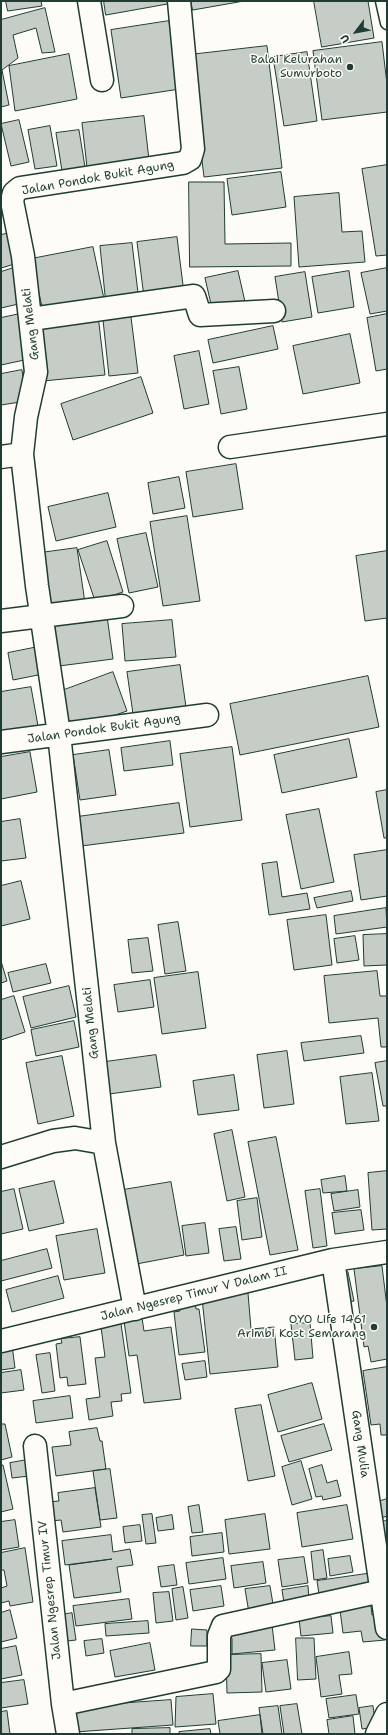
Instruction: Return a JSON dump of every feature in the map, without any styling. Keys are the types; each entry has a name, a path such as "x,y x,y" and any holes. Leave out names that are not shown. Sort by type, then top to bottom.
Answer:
{"street":[{"path":"90,1 102,80"},
{"name":"Jalan Pondok Bukit Agung","path":"14,193 20,188 183,163 190,159 193,149 179,1"},
{"name":"Gang Melati","path":"14,193 12,201 23,256 36,372 26,417 11,456 42,617 59,734 104,1143 135,1309"},
{"path":"30,319 194,296 200,315 274,311"},
{"path":"230,447 387,424"},
{"path":"1,621 122,606"},
{"name":"Jalan Pondok Bukit Agung","path":"1,742 207,715"},
{"path":"1,1157 53,1141 75,1138 104,1143"},
{"name":"Jalan Ngesrep Timur V Dalam II","path":"1,1341 333,1260 387,1252"},
{"name":"Gang Mulia","path":"333,1260 383,1568 382,1591 387,1628"},
{"name":"Jalan Ngesrep Timur IV","path":"35,1446 63,1704 68,1734"},
{"path":"63,1704 216,1672 219,1669 219,1636 223,1626 382,1591"},
{"path":"377,1734 387,1714"}],"lane":[{"path":"382,1 387,23"}],"building":[{"path":"6,1 41,1 42,6 8,11"},
{"path":"104,1 173,1 173,3 106,15"},
{"path":"191,1 244,1 193,10"},
{"path":"314,1 368,1 374,38 322,47"},
{"path":"45,8 55,52 42,53 36,28 13,35 18,58 2,70 9,105 1,107 1,20"},
{"path":"169,21 180,89 121,98 111,30"},
{"name":"Balai Kelurahan Sumurboto","path":"382,42 387,84 387,112 322,120 313,51"},
{"path":"267,46 282,168 204,177 189,55"},
{"path":"307,52 317,121 284,126 273,57"},
{"path":"69,54 77,99 15,111 9,66"},
{"path":"144,116 149,160 87,167 82,123"},
{"path":"19,120 29,162 11,166 1,124"},
{"path":"50,126 57,166 35,169 28,130"},
{"path":"79,130 85,167 62,171 56,133"},
{"path":"387,165 387,255 376,256 362,169"},
{"path":"281,172 286,207 232,215 227,179"},
{"path":"189,182 224,182 225,244 291,243 291,266 190,267"},
{"path":"339,193 342,232 362,231 365,262 299,267 294,197"},
{"path":"10,233 18,263 1,268 1,235"},
{"path":"177,237 184,293 144,297 137,242"},
{"path":"132,243 139,301 106,305 100,246"},
{"path":"93,247 104,299 43,311 31,259"},
{"path":"17,267 27,302 1,308 1,272"},
{"path":"387,268 387,311 370,314 361,273"},
{"path":"238,271 246,306 213,313 205,278"},
{"path":"349,271 354,307 318,313 312,277"},
{"path":"305,272 312,317 282,322 275,277"},
{"path":"20,314 29,359 1,365 1,318"},
{"path":"387,314 387,369 376,371 367,318"},
{"path":"98,315 105,375 43,381 37,321"},
{"path":"131,317 138,373 109,376 103,320"},
{"path":"273,326 278,349 213,363 208,340"},
{"path":"350,334 360,383 303,394 293,346"},
{"path":"199,351 209,404 184,409 174,356"},
{"path":"239,367 247,409 221,414 213,371"},
{"path":"22,370 27,401 1,405 1,374"},
{"path":"141,377 153,413 73,440 61,404"},
{"path":"236,464 243,509 193,517 186,472"},
{"path":"179,477 185,508 153,514 148,483"},
{"path":"108,493 116,527 56,541 48,507"},
{"path":"187,516 200,601 163,606 150,522"},
{"path":"146,533 158,587 129,593 117,539"},
{"path":"107,541 123,592 95,601 78,550"},
{"path":"77,548 85,603 47,608 40,553"},
{"path":"387,551 387,618 365,621 356,556"},
{"path":"107,616 113,659 59,666 54,623"},
{"path":"172,620 176,657 125,661 122,624"},
{"path":"38,647 43,674 13,680 8,653"},
{"path":"180,665 186,707 133,714 127,672"},
{"path":"113,672 127,711 69,731 56,693"},
{"path":"368,676 379,727 240,755 230,704"},
{"path":"31,687 38,726 1,732 1,692"},
{"path":"349,739 357,777 282,793 274,755"},
{"path":"170,741 173,765 124,771 121,748"},
{"path":"232,747 242,820 190,827 180,754"},
{"path":"109,750 116,795 80,800 73,755"},
{"path":"30,752 37,792 1,799 1,757"},
{"path":"387,790 387,838 384,838 376,792"},
{"path":"179,803 184,833 81,846 77,817"},
{"path":"319,809 334,882 301,889 286,815"},
{"path":"20,819 26,858 1,861 1,822"},
{"path":"387,850 387,896 361,900 354,855"},
{"path":"277,862 282,897 307,893 310,909 269,915 262,864"},
{"path":"21,881 30,919 1,926 1,886"},
{"path":"351,891 353,901 317,908 314,898"},
{"path":"386,908 387,927 336,934 334,916"},
{"path":"326,915 332,965 294,970 287,920"},
{"path":"178,922 186,971 165,974 158,925"},
{"path":"387,934 387,965 364,966 363,935"},
{"path":"355,936 359,960 337,963 334,939"},
{"path":"148,938 153,971 132,973 128,940"},
{"path":"1,961 7,981 1,983"},
{"path":"46,964 51,983 13,992 8,973"},
{"path":"377,971 380,996 387,996 387,1047 381,1047 378,1018 329,1023 324,976"},
{"path":"198,972 206,1028 162,1034 154,978"},
{"path":"150,980 154,1007 118,1012 114,985"},
{"path":"69,986 76,1017 31,1028 23,997"},
{"path":"14,996 25,1032 1,1040 1,1000"},
{"path":"74,1021 79,1047 36,1056 31,1030"},
{"path":"361,1036 364,1053 304,1061 301,1043"},
{"path":"287,1051 294,1104 264,1108 257,1055"},
{"path":"156,1055 161,1087 109,1094 105,1062"},
{"path":"62,1056 74,1116 38,1124 26,1063"},
{"path":"387,1061 387,1106 383,1106 375,1063"},
{"path":"372,1073 379,1121 346,1124 340,1077"},
{"path":"234,1075 239,1110 198,1115 193,1081"},
{"path":"232,1130 245,1197 227,1201 214,1134"},
{"path":"276,1137 298,1250 270,1255 248,1142"},
{"path":"387,1171 387,1229 372,1230 368,1173"},
{"path":"345,1176 347,1191 323,1193 321,1180"},
{"path":"54,1181 64,1223 29,1231 19,1189"},
{"path":"171,1182 184,1255 131,1265 117,1191"},
{"path":"14,1189 23,1229 1,1234 1,1192"},
{"path":"320,1189 327,1246 313,1248 305,1191"},
{"path":"358,1190 360,1207 334,1211 331,1194"},
{"path":"257,1198 262,1237 242,1240 237,1201"},
{"path":"361,1210 364,1230 335,1234 332,1213"},
{"path":"205,1223 209,1253 186,1256 182,1226"},
{"path":"236,1227 241,1259 224,1261 219,1229"},
{"path":"97,1229 105,1273 64,1280 56,1236"},
{"path":"47,1249 52,1268 1,1281 1,1261"},
{"name":"OYO Life 1461 Arimbi Kost Semarang","path":"382,1266 387,1307 387,1359 371,1362 368,1346 364,1347 354,1269"},
{"path":"348,1272 354,1301 343,1303 336,1275"},
{"path":"58,1276 64,1298 12,1312 6,1290"},
{"path":"248,1293 251,1329 274,1327 278,1367 210,1374 202,1298"},
{"path":"195,1302 196,1309 199,1309 205,1352 179,1355 174,1312 180,1311 179,1305"},
{"path":"120,1317 131,1393 121,1394 122,1401 111,1402 113,1416 89,1420 86,1399 100,1397 95,1358 105,1357 100,1319"},
{"path":"142,1318 144,1331 171,1327 181,1399 144,1403 137,1355 129,1356 124,1321"},
{"path":"310,1323 313,1358 295,1360 291,1324"},
{"path":"80,1337 86,1384 68,1386 67,1377 60,1378 56,1344 62,1343 61,1339"},
{"path":"12,1345 15,1368 1,1370 1,1346"},
{"path":"50,1353 55,1391 42,1393 36,1355"},
{"path":"205,1361 207,1377 185,1380 182,1364"},
{"path":"387,1367 387,1435 381,1435 380,1424 371,1425 363,1371"},
{"path":"21,1370 24,1390 1,1393 1,1373"},
{"path":"312,1383 322,1419 278,1432 268,1395"},
{"path":"70,1396 73,1418 36,1423 33,1401"},
{"path":"261,1405 275,1476 248,1481 235,1409"},
{"path":"1,1424 5,1424 12,1457 1,1460"},
{"path":"324,1424 332,1450 289,1462 281,1436"},
{"path":"97,1428 100,1441 102,1441 106,1469 56,1476 52,1447 71,1445 69,1432"},
{"path":"27,1460 29,1476 12,1478 10,1463"},
{"path":"301,1461 312,1499 292,1505 282,1467"},
{"path":"1,1465 3,1465 13,1509 1,1512"},
{"path":"322,1465 327,1483 337,1480 341,1496 323,1500 322,1496 316,1497 309,1469"},
{"path":"110,1469 117,1518 100,1520 93,1471"},
{"path":"95,1488 101,1527 63,1532 61,1520 50,1521 47,1502 59,1501 58,1493"},
{"path":"387,1499 387,1516 378,1519 374,1503"},
{"path":"199,1505 203,1532 192,1533 188,1507"},
{"path":"347,1505 353,1539 302,1547 297,1513"},
{"path":"152,1514 156,1543 146,1544 142,1515"},
{"path":"265,1514 270,1549 229,1554 225,1520"},
{"path":"172,1515 174,1529 158,1531 156,1518"},
{"path":"15,1520 19,1547 1,1550 1,1522"},
{"path":"387,1521 387,1547 379,1547 376,1522"},
{"path":"140,1525 142,1541 125,1543 123,1527"},
{"path":"222,1533 224,1552 192,1556 190,1537"},
{"path":"111,1535 113,1552 130,1549 133,1565 117,1567 121,1592 74,1598 69,1565 112,1559 65,1565 62,1541"},
{"path":"25,1548 33,1602 10,1606 9,1601 1,1603 1,1588 7,1586 4,1570 1,1570 1,1553"},
{"path":"323,1550 327,1578 314,1580 311,1552"},
{"path":"350,1556 353,1572 330,1576 328,1559"},
{"path":"304,1557 308,1583 282,1587 278,1560"},
{"path":"223,1558 226,1579 189,1584 186,1563"},
{"path":"263,1562 266,1583 234,1588 231,1566"},
{"path":"174,1565 177,1585 161,1587 158,1567"},
{"path":"373,1573 375,1586 319,1594 317,1581"},
{"path":"221,1586 224,1606 193,1611 190,1590"},
{"path":"270,1586 274,1610 249,1613 245,1589"},
{"path":"308,1586 309,1599 284,1603 282,1590"},
{"path":"183,1587 188,1618 176,1620 172,1589"},
{"path":"169,1592 173,1621 156,1623 153,1593"},
{"path":"129,1599 132,1619 76,1626 73,1606"},
{"path":"371,1606 372,1615 381,1614 385,1640 363,1642 361,1631 343,1633 340,1610"},
{"path":"10,1610 17,1638 1,1642 1,1613"},
{"path":"72,1613 76,1640 59,1642 56,1616"},
{"path":"331,1616 333,1633 301,1636 299,1619"},
{"path":"148,1621 149,1633 106,1636 105,1624"},
{"path":"272,1625 275,1650 232,1654 232,1639 229,1629"},
{"path":"192,1629 207,1630 207,1646 191,1646"},
{"path":"296,1638 314,1638 316,1679 298,1680"},
{"path":"102,1639 104,1653 86,1656 84,1641"},
{"path":"150,1643 155,1670 115,1677 110,1651"},
{"path":"16,1646 22,1675 1,1679 1,1649"},
{"path":"349,1652 352,1674 339,1675 342,1694 321,1697 316,1657"},
{"path":"261,1654 262,1692 227,1693 226,1655"},
{"path":"287,1660 291,1689 266,1692 262,1663"},
{"path":"24,1680 28,1704 1,1708 1,1683"},
{"path":"213,1694 216,1724 175,1727 176,1697"},
{"path":"356,1695 359,1714 329,1718 326,1699"},
{"path":"171,1700 173,1725 75,1732 73,1707"},
{"path":"297,1704 302,1734 284,1734 280,1706"},
{"path":"278,1706 282,1734 263,1734 259,1708"},
{"path":"373,1706 376,1727 362,1729 359,1708"},
{"path":"7,1711 10,1734 1,1734 1,1712"},
{"path":"260,1715 262,1734 220,1734 218,1721"},
{"path":"353,1716 355,1734 329,1734 327,1720"},
{"path":"170,1728 170,1734 132,1734 132,1729"},
{"path":"210,1729 211,1734 179,1734 179,1732"}],"place":[{"name":"Balai Kelurahan Sumurboto","path":"350,67"},
{"name":"OYO Life 1461 Arimbi Kost Semarang","path":"374,1327"}]}
